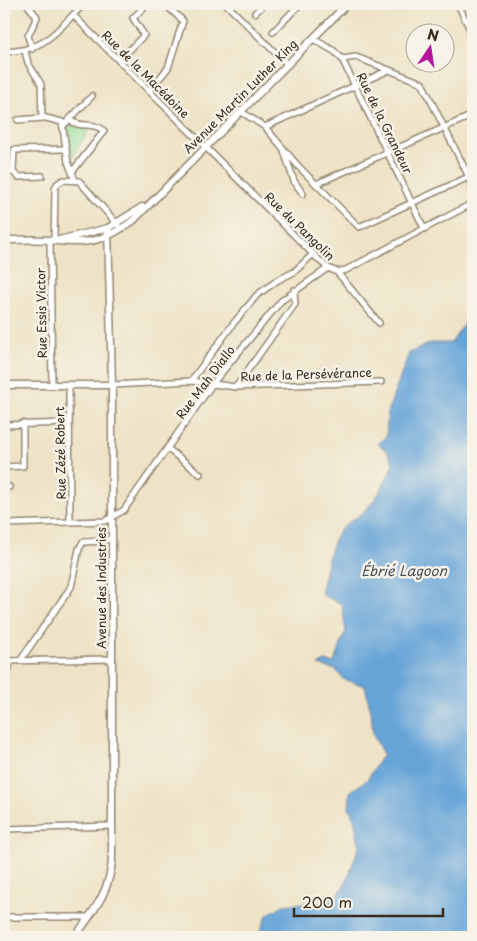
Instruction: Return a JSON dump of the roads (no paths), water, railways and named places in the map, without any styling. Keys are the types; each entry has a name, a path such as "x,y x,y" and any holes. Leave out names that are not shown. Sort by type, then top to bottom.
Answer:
{"street":[{"path":"4,8 7,4"},
{"path":"4,52 25,51 47,40 84,4"},
{"path":"119,61 144,35 134,18 147,4"},
{"path":"149,90 168,68 183,21 165,4"},
{"path":"226,4 287,64"},
{"path":"255,13 264,4"},
{"path":"273,32 300,4"},
{"name":"Avenue Martin Luther King","path":"4,240 80,243 110,237 121,230 134,220 148,203 347,4"},
{"path":"458,4 473,36"},
{"path":"31,5 37,17 28,36 32,49"},
{"name":"Rue de la Macédoine","path":"73,15 204,147"},
{"name":"Rue de la Grandeur","path":"313,39 334,51 342,59 424,228"},
{"path":"25,51 28,63 41,84 41,114 43,118"},
{"path":"342,59 356,57 422,83 471,176 473,193"},
{"path":"266,128 389,70"},
{"path":"63,126 92,96"},
{"path":"240,111 266,128 316,184 359,227 471,176"},
{"path":"316,184 473,115"},
{"path":"18,120 43,118 58,120 63,126 68,162 75,180 117,223 121,230"},
{"path":"70,120 77,125 97,126 104,131 72,172"},
{"name":"Rue du Pangolin","path":"204,147 313,254 328,268 337,272 379,323"},
{"path":"13,172 14,150 66,148"},
{"path":"283,148 294,181 303,194"},
{"path":"4,172 13,172 18,176 42,176"},
{"name":"Rue Essis Victor","path":"52,385 56,184 63,180 75,180"},
{"name":"Avenue Martin Luther King","path":"54,241 108,228 148,203"},
{"path":"337,272 346,270 473,203"},
{"name":"Avenue des Industries","path":"75,937 109,884 112,861 112,385 110,237 108,228"},
{"path":"191,381 257,295 278,280 294,272 313,254"},
{"name":"Rue Mah Diallo","path":"111,520 124,510 213,384 281,301 294,290 328,268"},
{"path":"236,387 295,304 294,290"},
{"name":"Rue de la Persévérance","path":"112,385 191,381 236,387 381,382"},
{"name":"Rue Zézé Robert","path":"69,384 70,520"},
{"path":"4,385 112,385"},
{"path":"4,425 69,423"},
{"path":"4,467 23,466 23,424"},
{"path":"168,449 200,474"},
{"path":"4,524 70,520 111,520"},
{"path":"20,661 71,586 82,542 105,542 111,538"},
{"path":"4,661 112,659"},
{"path":"4,685 11,661"},
{"path":"4,829 112,826"},
{"path":"4,917 89,917"}],"water":[{"name":"Ébrié Lagoon","path":"473,311 473,937 257,937 267,915 283,905 302,903 319,905 339,894 348,878 359,846 354,817 349,808 350,792 367,780 383,754 373,735 371,712 365,686 343,679 336,670 318,665 325,661 333,663 346,632 342,604 322,595 321,589 329,554 337,534 369,506 384,485 391,470 393,463 388,452 378,444 386,436 388,410 409,353 431,343 451,343"}]}
